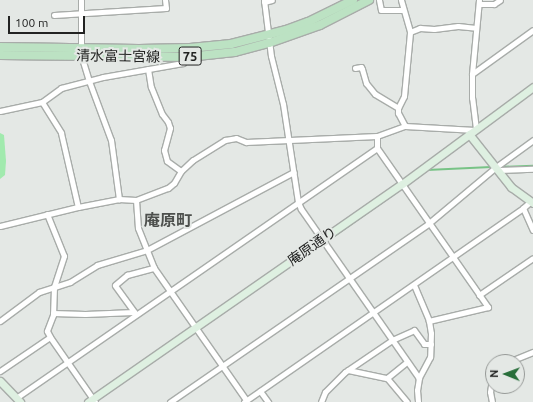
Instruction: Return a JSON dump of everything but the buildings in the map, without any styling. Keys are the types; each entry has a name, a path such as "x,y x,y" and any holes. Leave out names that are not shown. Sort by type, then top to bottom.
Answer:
{"main road":[{"name":"清水富士宮線","path":"0,55 190,48 231,44 318,18 353,0"},
{"name":"清水富士宮線","path":"0,47 188,57 235,52 269,43 332,20 368,0"}],"street":[{"path":"81,0 81,51 89,81 111,140 119,200"},
{"path":"54,15 166,8 165,0"},
{"path":"272,0 264,1 269,43 289,140 298,202 301,210 419,378"},
{"path":"379,0 381,10 403,10"},
{"path":"401,0 410,32 404,96 398,108 398,114 405,126"},
{"path":"136,200 138,228 154,268 245,401 414,285 531,202 511,187 473,131 472,74 479,2 494,4 500,0"},
{"path":"410,32 420,28 434,29 458,26 476,28"},
{"path":"472,74 533,30"},
{"path":"0,111 42,102 61,88 103,77 183,63 188,57"},
{"path":"356,68 362,69 366,83 375,94 398,108"},
{"path":"148,69 151,88 162,114 168,122 170,128 164,150 167,161 181,171"},
{"name":"庵原通り","path":"92,401 195,326 402,184 533,87"},
{"path":"42,102 61,133 78,207"},
{"path":"0,226 78,207 119,200 136,200 168,188 174,183 181,171 193,160 225,140 236,138 246,142 377,136 405,126 473,131"},
{"path":"377,136 377,148 488,307 429,321"},
{"path":"170,402 429,223 533,140"},
{"path":"0,381 19,401 67,362 135,313 171,291 377,148"},
{"path":"498,168 533,169"},
{"path":"0,321 39,292 70,282 97,265 147,250 294,172"},
{"path":"523,208 533,230"},
{"path":"47,214 64,256 54,288 53,313 48,328 50,337 92,401"},
{"path":"479,295 533,258"},
{"path":"135,313 115,285 128,275 154,268"},
{"path":"414,285 429,321 431,344 430,357 419,378 417,390 418,402"},
{"path":"53,313 135,313"},
{"path":"321,402 325,392 348,370 392,340 414,330 424,344 431,344"},
{"path":"0,371 50,337"},
{"path":"387,378 408,362"},
{"path":"348,370 387,378 407,402"},
{"path":"260,391 268,402"}],"green space":[{"path":"0,133 4,135 6,161 5,175 0,179"}],"waterway":[{"path":"499,167 533,166"},
{"path":"427,170 491,167"},
{"path":"326,242 400,190"},
{"path":"254,291 323,244"}],"district":[{"name":"庵原町","path":"168,220"}]}
